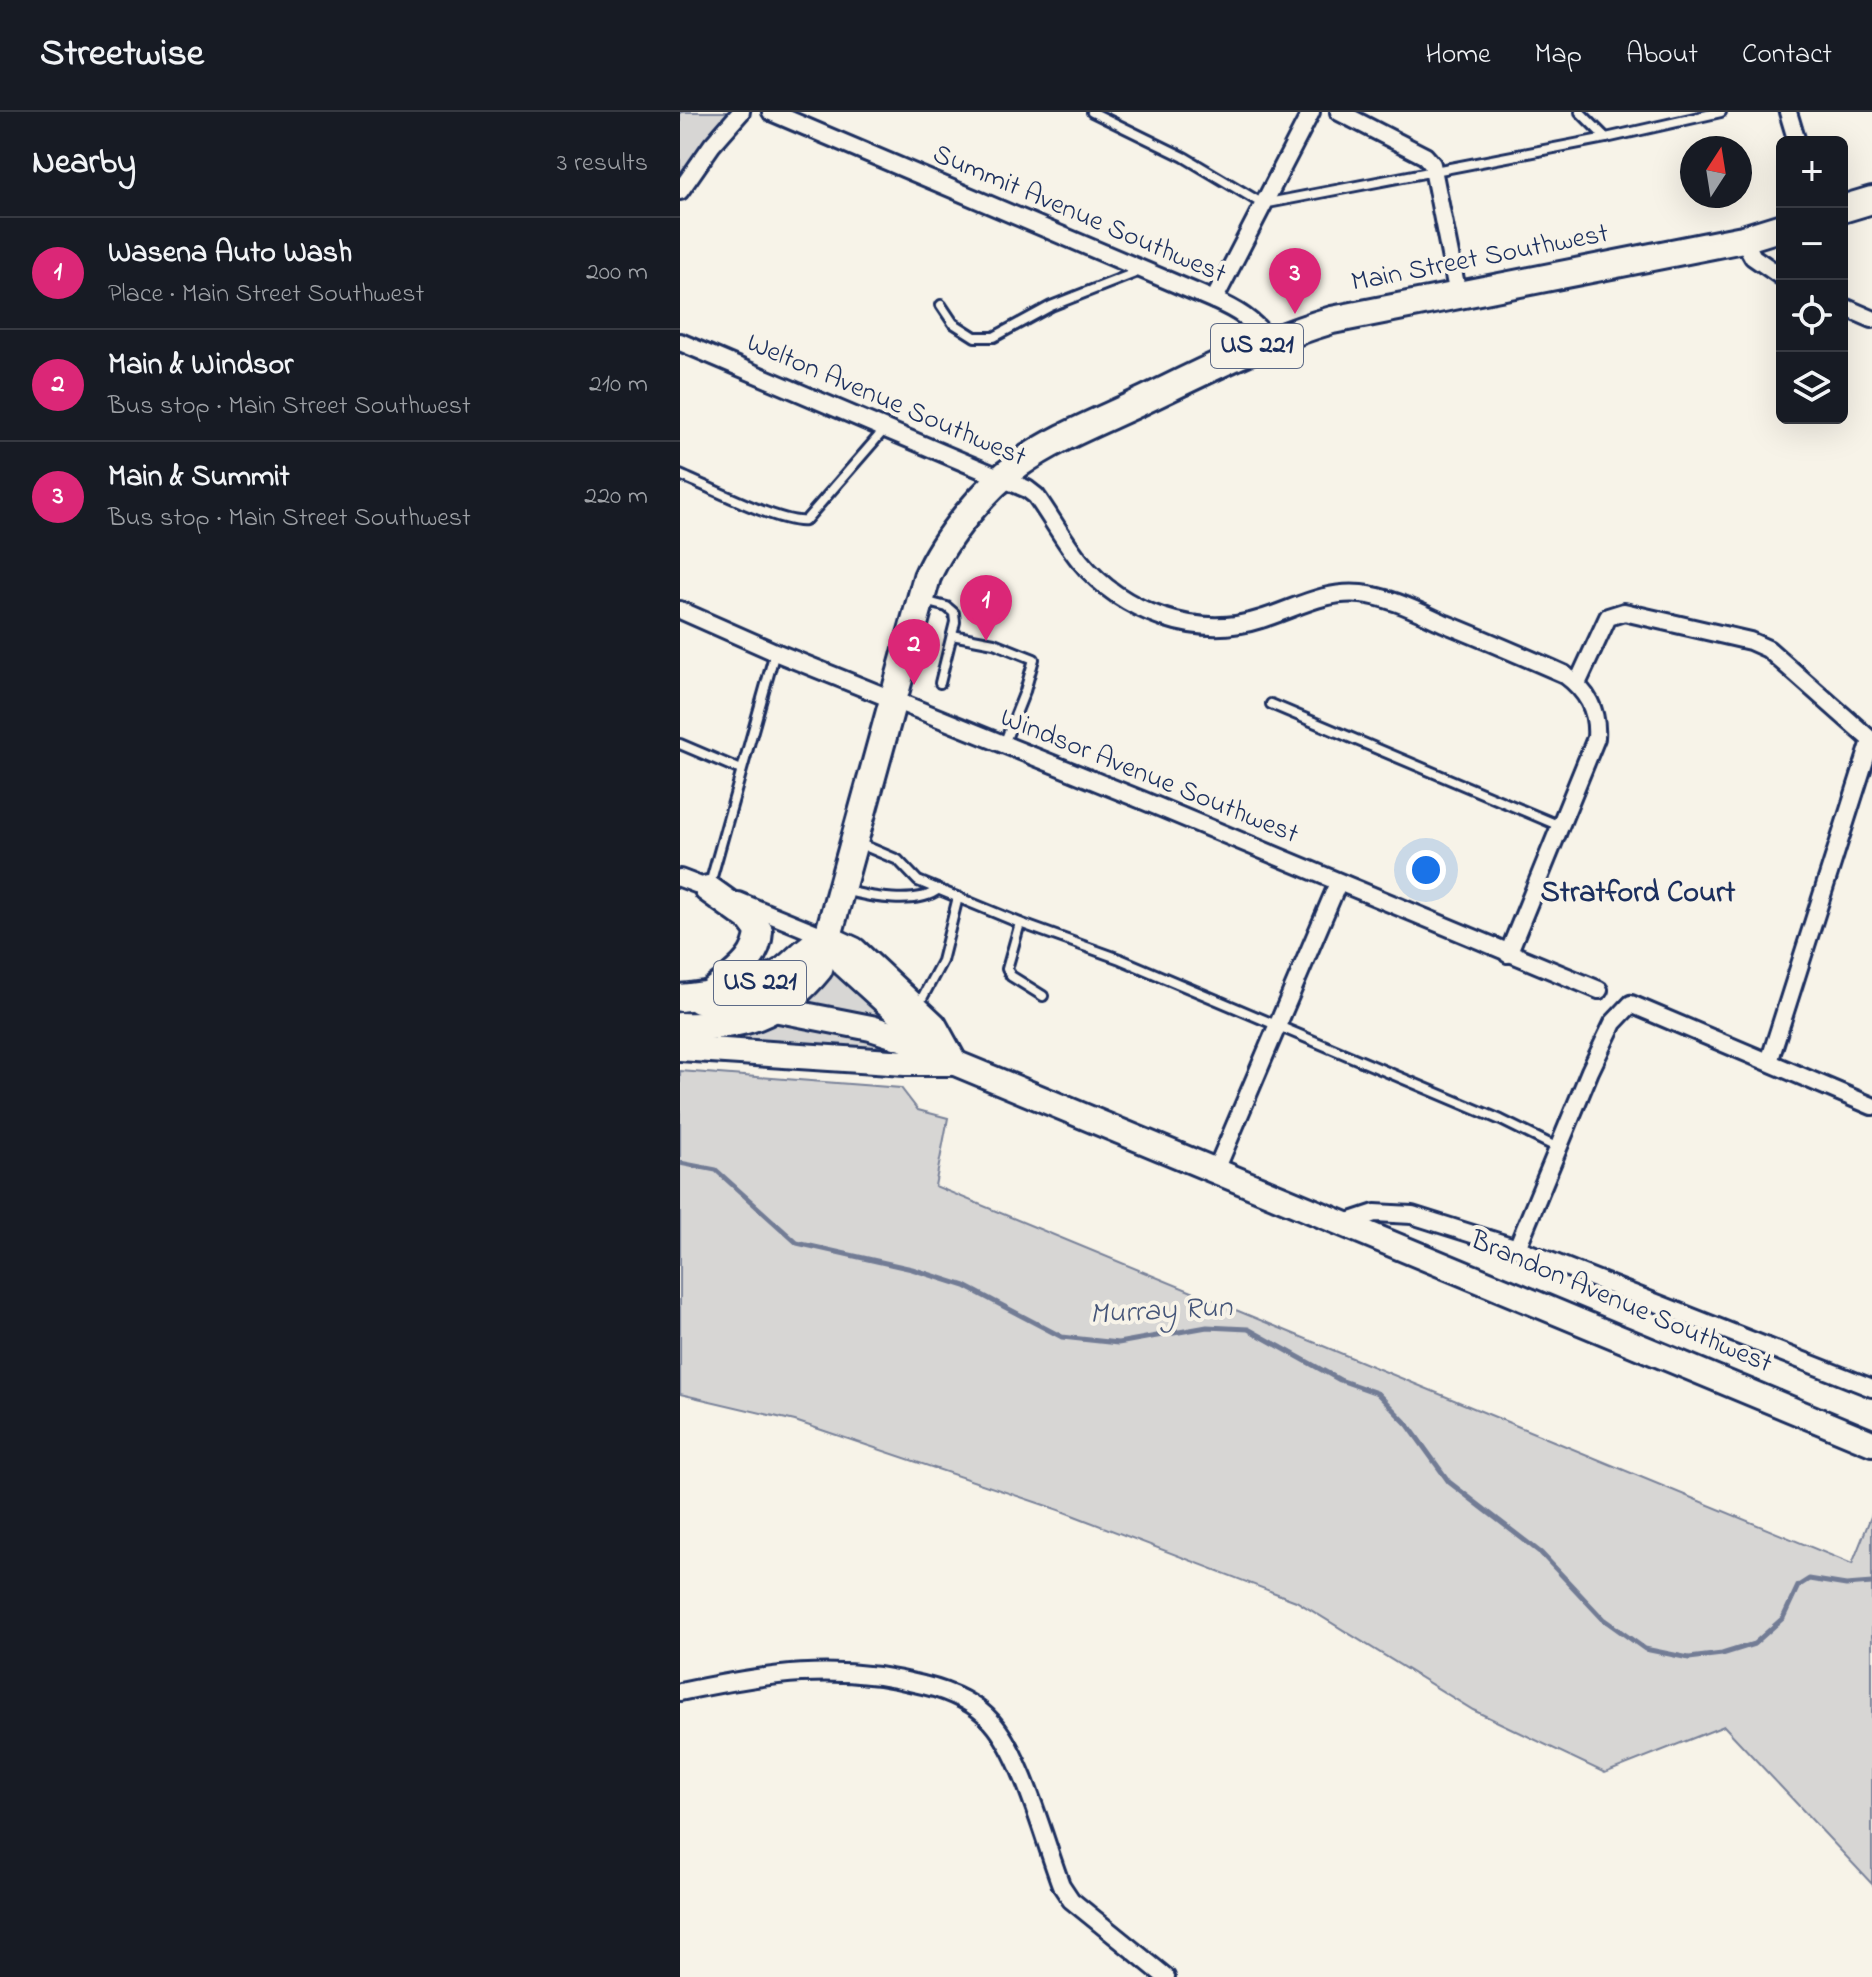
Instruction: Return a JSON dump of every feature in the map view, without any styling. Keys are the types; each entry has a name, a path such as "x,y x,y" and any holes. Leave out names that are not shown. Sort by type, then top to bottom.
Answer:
{"main road":[{"path":"1845,208 1872,200"},
{"name":"Main Street Southwest","path":"826,937 920,600 934,560 983,496 1018,465 1038,452 1269,340 1332,320 1743,239 1776,229"},
{"path":"708,889 750,919 759,931 757,949 750,960 709,995"},
{"path":"826,937 854,950 934,1025 955,1063"},
{"path":"826,937 845,965 955,1063"},
{"name":"US 221","path":"680,998 743,989 766,981 782,972 807,947 826,937"},
{"name":"US 221","path":"680,1026 729,1025 774,1009 799,991 819,969 825,954 826,937"},
{"name":"Brandon Avenue Southwest","path":"680,998 774,1009 871,1028 905,1039 955,1063 1872,1443"},
{"name":"Brandon Avenue Southwest","path":"680,1048 890,1062 955,1063"}],"street":[{"path":"680,191 712,145 741,112"},
{"name":"Summit Avenue Southwest","path":"771,112 1214,300 1242,313 1269,340"},
{"path":"1214,300 1311,112"},
{"path":"1339,112 1425,156 1433,170 1458,295"},
{"path":"1788,112 1795,136"},
{"path":"1743,239 1753,257 1776,273"},
{"path":"1848,309 1872,319"},
{"name":"Welton Avenue Southwest","path":"680,342 1027,489 1036,496 1080,561 1099,582 1117,596 1160,616 1204,625 1230,625 1261,620 1317,598 1359,593 1402,605 1564,674 1577,684"},
{"name":"Windsor Avenue Southwest","path":"680,610 775,652 1599,990"},
{"path":"1508,954 1596,738 1597,723 1593,707 1577,684 1608,617 1624,612 1750,641 1768,649 1872,741 1844,818 1769,1062"},
{"path":"680,878 826,937"},
{"path":"1216,1170 1338,883"},
{"path":"1517,1248 1613,1023 1631,1004 1872,1106"},
{"name":"Brandon Avenue Southwest","path":"1345,1223 1375,1213 1412,1215 1517,1248 1872,1388"},
{"path":"680,1692 754,1676 838,1671 902,1679 936,1688 970,1704 993,1722 1017,1765 1061,1885 1071,1900 1166,1977"}],"lane":[{"path":"1092,112 1184,157 1263,204 1606,138 1721,112"},
{"path":"1580,112 1606,138"},
{"path":"941,305 953,323 975,337 994,337 1051,306 1145,269"},
{"path":"680,475 768,512 797,522 805,521 885,429"},
{"path":"920,600 947,607 954,613 940,683"},
{"path":"952,635 994,643 1034,659 1004,745"},
{"path":"708,889 775,652"},
{"path":"1271,704 1560,826"},
{"path":"680,744 741,770"},
{"path":"853,841 898,860 918,881 1277,1024 1559,1148"},
{"path":"839,889 883,900 932,895 939,889"},
{"path":"915,1007 922,1000 942,961 958,897"},
{"path":"1020,923 1007,969 1011,976 1043,996"}],"shaded area":[{"path":"680,112 728,112 680,193"},
{"path":"834,967 897,1026 802,1004 814,994"},
{"path":"779,1022 913,1052 711,1038 743,1034"},
{"path":"680,1071 901,1088 918,1110 948,1118 935,1186 1852,1564 1872,1514 1872,1884 1724,1726 1605,1773 1473,1710 1296,1601 1059,1510 795,1421 680,1394"}],"waterway":[{"name":"Murray Run","path":"680,1163 716,1170 797,1243 912,1269 965,1286 1062,1337 1118,1343 1207,1327 1248,1329 1340,1380 1377,1393 1408,1425 1449,1482 1541,1553 1603,1619 1645,1649 1689,1658 1722,1654 1754,1644 1783,1618 1798,1586 1809,1579 1846,1585 1872,1583"}],"place":[{"name":"Main & Summit","path":"1295,314"},
{"name":"Wasena Auto Wash","path":"986,641"},
{"name":"Main & Windsor","path":"914,685"}],"district":[{"name":"Stratford Court","path":"1638,894"}]}
